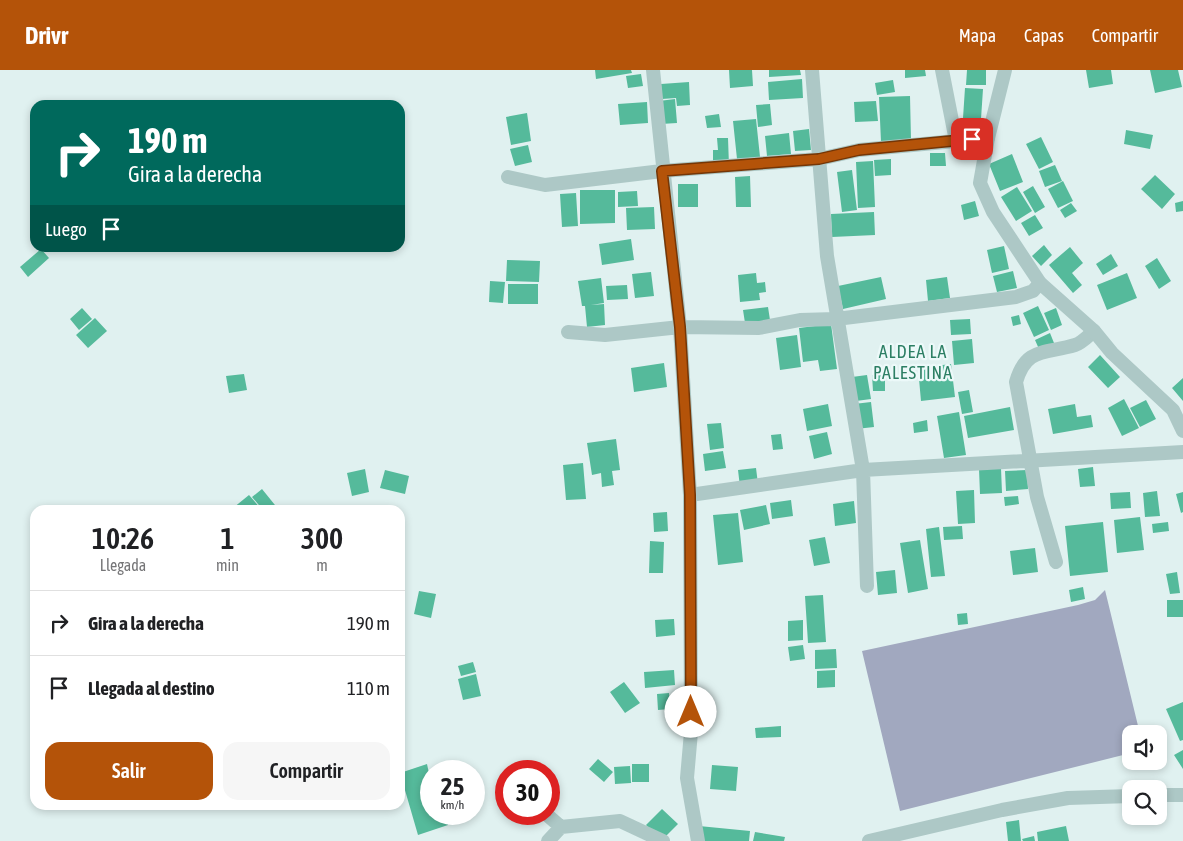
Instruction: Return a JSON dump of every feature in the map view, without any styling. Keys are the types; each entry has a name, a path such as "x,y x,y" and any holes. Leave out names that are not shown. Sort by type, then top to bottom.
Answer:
{"street":[{"path":"653,70 662,171 680,327 690,495 691,732 686,778 698,841"},
{"path":"812,70 827,256 862,470 866,586"},
{"path":"942,70 956,141"},
{"path":"1005,70 988,138 980,182 994,212 1040,283 1094,331 1112,353 1173,410 1183,431"},
{"path":"508,178 545,185 662,171 819,159 859,150 988,138"},
{"path":"568,332 605,335 680,327 759,328 800,320 836,319 1016,297 1033,291 1040,283"},
{"path":"1056,562 1037,497 1032,459 1016,382 1020,367 1028,358 1063,346 1076,345 1094,331"},
{"path":"690,495 862,470 1183,452"},
{"path":"1167,795 1183,795"},
{"path":"869,841 1002,810 1068,798 1122,796"},
{"path":"548,841 561,827 620,821 663,841"}],"shaded area":[{"path":"1105,590 1138,725 1122,725 1122,755 900,811 862,651 1095,600"}],"building":[{"path":"595,70 631,70 632,73 596,79"},
{"path":"729,70 752,70 753,86 730,88"},
{"path":"769,70 800,70 801,75 769,77"},
{"path":"905,70 925,70 926,76 905,78"},
{"path":"967,70 986,70 986,85 966,85"},
{"path":"1086,70 1111,70 1113,84 1089,88"},
{"path":"1150,70 1178,70 1182,87 1155,93"},
{"path":"641,74 643,86 628,88 626,76"},
{"path":"802,79 803,98 769,100 768,82"},
{"path":"893,80 895,92 877,95 875,83"},
{"path":"689,82 690,105 677,106 676,98 662,99 661,84"},
{"path":"965,88 983,89 980,134 962,133"},
{"path":"910,96 911,140 881,142 879,97"},
{"path":"675,99 677,123 661,124 659,101"},
{"path":"876,101 878,121 855,122 854,102"},
{"path":"647,102 648,123 620,125 618,104"},
{"path":"770,104 772,125 758,127 756,105"},
{"path":"527,113 531,141 511,145 506,117"},
{"path":"719,114 721,127 707,128 705,116"},
{"path":"756,119 760,157 737,159 733,121"},
{"path":"809,129 811,150 795,151 793,131"},
{"path":"1126,130 1153,135 1150,149 1124,144"},
{"path":"789,133 791,154 767,156 765,136"},
{"path":"1041,137 1053,162 1039,169 1026,144"},
{"path":"717,138 728,138 729,166 713,167 713,150 718,150"},
{"path":"528,145 532,162 515,166 510,149"},
{"path":"930,153 945,153 946,166 930,166"},
{"path":"1012,154 1023,182 1000,191 989,164"},
{"path":"891,159 891,175 875,176 874,160"},
{"path":"873,161 875,207 858,208 856,162"},
{"path":"1055,165 1062,181 1045,187 1039,171"},
{"path":"852,170 857,210 842,212 837,172"},
{"path":"1155,175 1175,194 1162,209 1141,189"},
{"path":"750,176 751,207 736,207 735,177"},
{"path":"1063,181 1073,201 1058,208 1048,189"},
{"path":"678,184 698,184 698,207 678,207"},
{"path":"1033,186 1045,207 1035,213 1023,192"},
{"path":"1017,187 1032,211 1016,221 1001,197"},
{"path":"580,190 615,190 615,223 580,224"},
{"path":"637,191 638,206 618,207 618,192"},
{"path":"576,193 578,226 562,227 560,194"},
{"path":"975,201 979,216 964,220 961,205"},
{"path":"1183,201 1183,211 1176,212 1175,203"},
{"path":"1071,203 1077,211 1065,218 1060,210"},
{"path":"654,207 655,229 627,230 626,208"},
{"path":"874,212 875,235 832,237 831,214"},
{"path":"1035,215 1043,228 1029,236 1021,223"},
{"path":"631,239 634,260 602,265 599,244"},
{"path":"1044,245 1052,255 1041,266 1032,256"},
{"path":"1004,246 1009,269 992,273 987,250"},
{"path":"1070,247 1083,263 1072,273 1082,285 1073,293 1049,265"},
{"path":"38,252 44,252 49,258 28,277 20,267"},
{"path":"1111,254 1118,266 1103,275 1096,264"},
{"path":"1157,258 1171,281 1159,289 1145,266"},
{"path":"507,260 540,261 539,282 506,281"},
{"path":"1013,271 1017,288 997,292 993,276"},
{"path":"651,272 654,296 635,298 632,274"},
{"path":"756,273 757,283 765,282 766,292 759,293 760,300 740,302 738,275"},
{"path":"1127,273 1137,298 1107,310 1097,285"},
{"path":"881,277 886,299 843,309 838,286"},
{"path":"947,277 950,298 928,301 926,280"},
{"path":"601,278 604,303 591,305 604,304 605,325 587,327 585,306 582,306 578,281"},
{"path":"490,281 505,282 503,303 489,302"},
{"path":"508,284 538,284 538,304 508,304"},
{"path":"627,285 628,299 607,300 606,286"},
{"path":"1038,306 1049,330 1034,337 1023,313"},
{"path":"768,307 770,320 745,323 743,310"},
{"path":"82,308 92,319 79,330 70,319"},
{"path":"1056,308 1062,325 1051,330 1044,313"},
{"path":"1019,315 1021,324 1013,326 1011,317"},
{"path":"95,318 107,331 88,348 76,335"},
{"path":"970,319 971,334 951,335 950,320"},
{"path":"831,324 837,369 820,371 818,360 803,362 799,328"},
{"path":"1050,333 1054,343 1039,349 1035,340"},
{"path":"797,335 801,367 780,370 776,338"},
{"path":"972,339 974,363 954,365 952,341"},
{"path":"1100,355 1120,377 1108,388 1088,367"},
{"path":"664,363 667,387 634,392 631,368"},
{"path":"951,364 955,397 921,401 918,368"},
{"path":"244,374 247,390 229,393 226,376"},
{"path":"885,374 885,391 873,391 872,375"},
{"path":"867,375 871,399 856,401 852,377"},
{"path":"1183,378 1183,401 1172,388"},
{"path":"969,390 973,412 962,414 958,392"},
{"path":"1124,399 1139,428 1122,436 1108,408"},
{"path":"1146,400 1156,419 1140,427 1130,408"},
{"path":"871,402 874,427 856,429 854,404"},
{"path":"828,404 832,426 807,431 803,409"},
{"path":"1075,404 1077,417 1091,415 1093,427 1053,434 1048,409"},
{"path":"1010,407 1014,430 968,438 964,416"},
{"path":"959,412 966,455 944,458 937,416"},
{"path":"927,420 928,431 914,433 913,423"},
{"path":"721,423 724,448 710,450 707,424"},
{"path":"827,432 832,454 814,459 809,436"},
{"path":"781,434 783,449 773,450 771,435"},
{"path":"616,439 620,470 612,471 614,485 602,487 601,473 592,475 587,443"},
{"path":"723,451 726,468 705,471 703,454"},
{"path":"583,463 586,499 566,500 563,465"},
{"path":"1093,467 1095,486 1080,487 1078,469"},
{"path":"756,468 758,484 740,487 738,470"},
{"path":"1001,468 1002,493 980,494 979,469"},
{"path":"365,469 369,492 352,496 347,473"},
{"path":"385,470 409,476 405,494 380,488"},
{"path":"1027,470 1028,489 1006,491 1005,471"},
{"path":"262,489 275,505 259,505 252,497"},
{"path":"974,490 975,523 958,524 956,491"},
{"path":"1157,491 1160,516 1145,517 1143,493"},
{"path":"1130,492 1131,508 1111,509 1110,493"},
{"path":"1183,492 1183,512 1181,513 1176,494"},
{"path":"249,495 258,505 237,505"},
{"path":"1018,496 1019,504 1005,506 1004,497"},
{"path":"791,500 793,516 772,519 770,503"},
{"path":"854,501 856,523 835,526 833,504"},
{"path":"766,505 770,524 744,530 740,510"},
{"path":"667,512 668,531 654,532 653,513"},
{"path":"738,513 743,562 718,565 713,515"},
{"path":"1140,517 1144,550 1117,553 1114,520"},
{"path":"1103,522 1108,572 1070,576 1065,526"},
{"path":"1168,522 1169,531 1153,533 1152,524"},
{"path":"962,526 963,539 944,540 943,527"},
{"path":"939,527 945,576 931,577 926,529"},
{"path":"825,537 830,563 814,566 809,540"},
{"path":"920,540 928,589 908,593 900,543"},
{"path":"650,541 664,542 663,573 649,573"},
{"path":"1035,548 1038,572 1013,575 1010,551"},
{"path":"895,570 897,593 878,595 876,572"},
{"path":"1177,572 1180,593 1170,594 1166,574"},
{"path":"1083,587 1085,599 1071,602 1069,590"},
{"path":"419,591 436,594 431,618 414,614"},
{"path":"823,595 826,642 808,643 805,596"},
{"path":"1167,600 1183,600 1183,617 1167,617"},
{"path":"967,613 968,624 958,625 957,614"},
{"path":"674,619 675,635 656,637 655,620"},
{"path":"803,620 803,640 788,641 788,621"},
{"path":"803,645 805,659 790,661 788,647"},
{"path":"836,649 837,668 815,669 815,650"},
{"path":"473,662 476,672 461,676 458,666"},
{"path":"674,670 675,685 645,688 644,672"},
{"path":"835,670 835,687 817,688 817,671"},
{"path":"476,674 481,696 463,700 458,679"},
{"path":"624,682 640,703 625,713 610,692"},
{"path":"669,693 670,709 658,710 657,694"},
{"path":"1183,702 1183,740 1180,741 1166,709"},
{"path":"781,726 781,737 756,738 755,728"},
{"path":"1183,750 1183,769 1174,755"},
{"path":"598,759 613,772 604,782 589,769"},
{"path":"632,764 649,764 649,782 632,782"},
{"path":"712,765 738,767 736,791 710,789"},
{"path":"420,766 420,825 448,825 418,835 405,790 405,771"},
{"path":"630,766 631,783 615,784 614,767"},
{"path":"662,809 678,824 661,841 646,825"},
{"path":"1019,820 1021,841 1008,841 1006,822"},
{"path":"699,826 750,831 749,841 698,841"},
{"path":"1066,826 1069,841 1038,841 1037,832"},
{"path":"755,832 785,837 784,841 753,841"},
{"path":"1034,836 1035,841 1023,841 1022,839"}],"district":[{"name":"ALDEA LA PALESTINA","path":"913,362"}],"route":[{"path":"691,712 690,495 680,327 662,171 819,159 859,150 972,139"}]}
